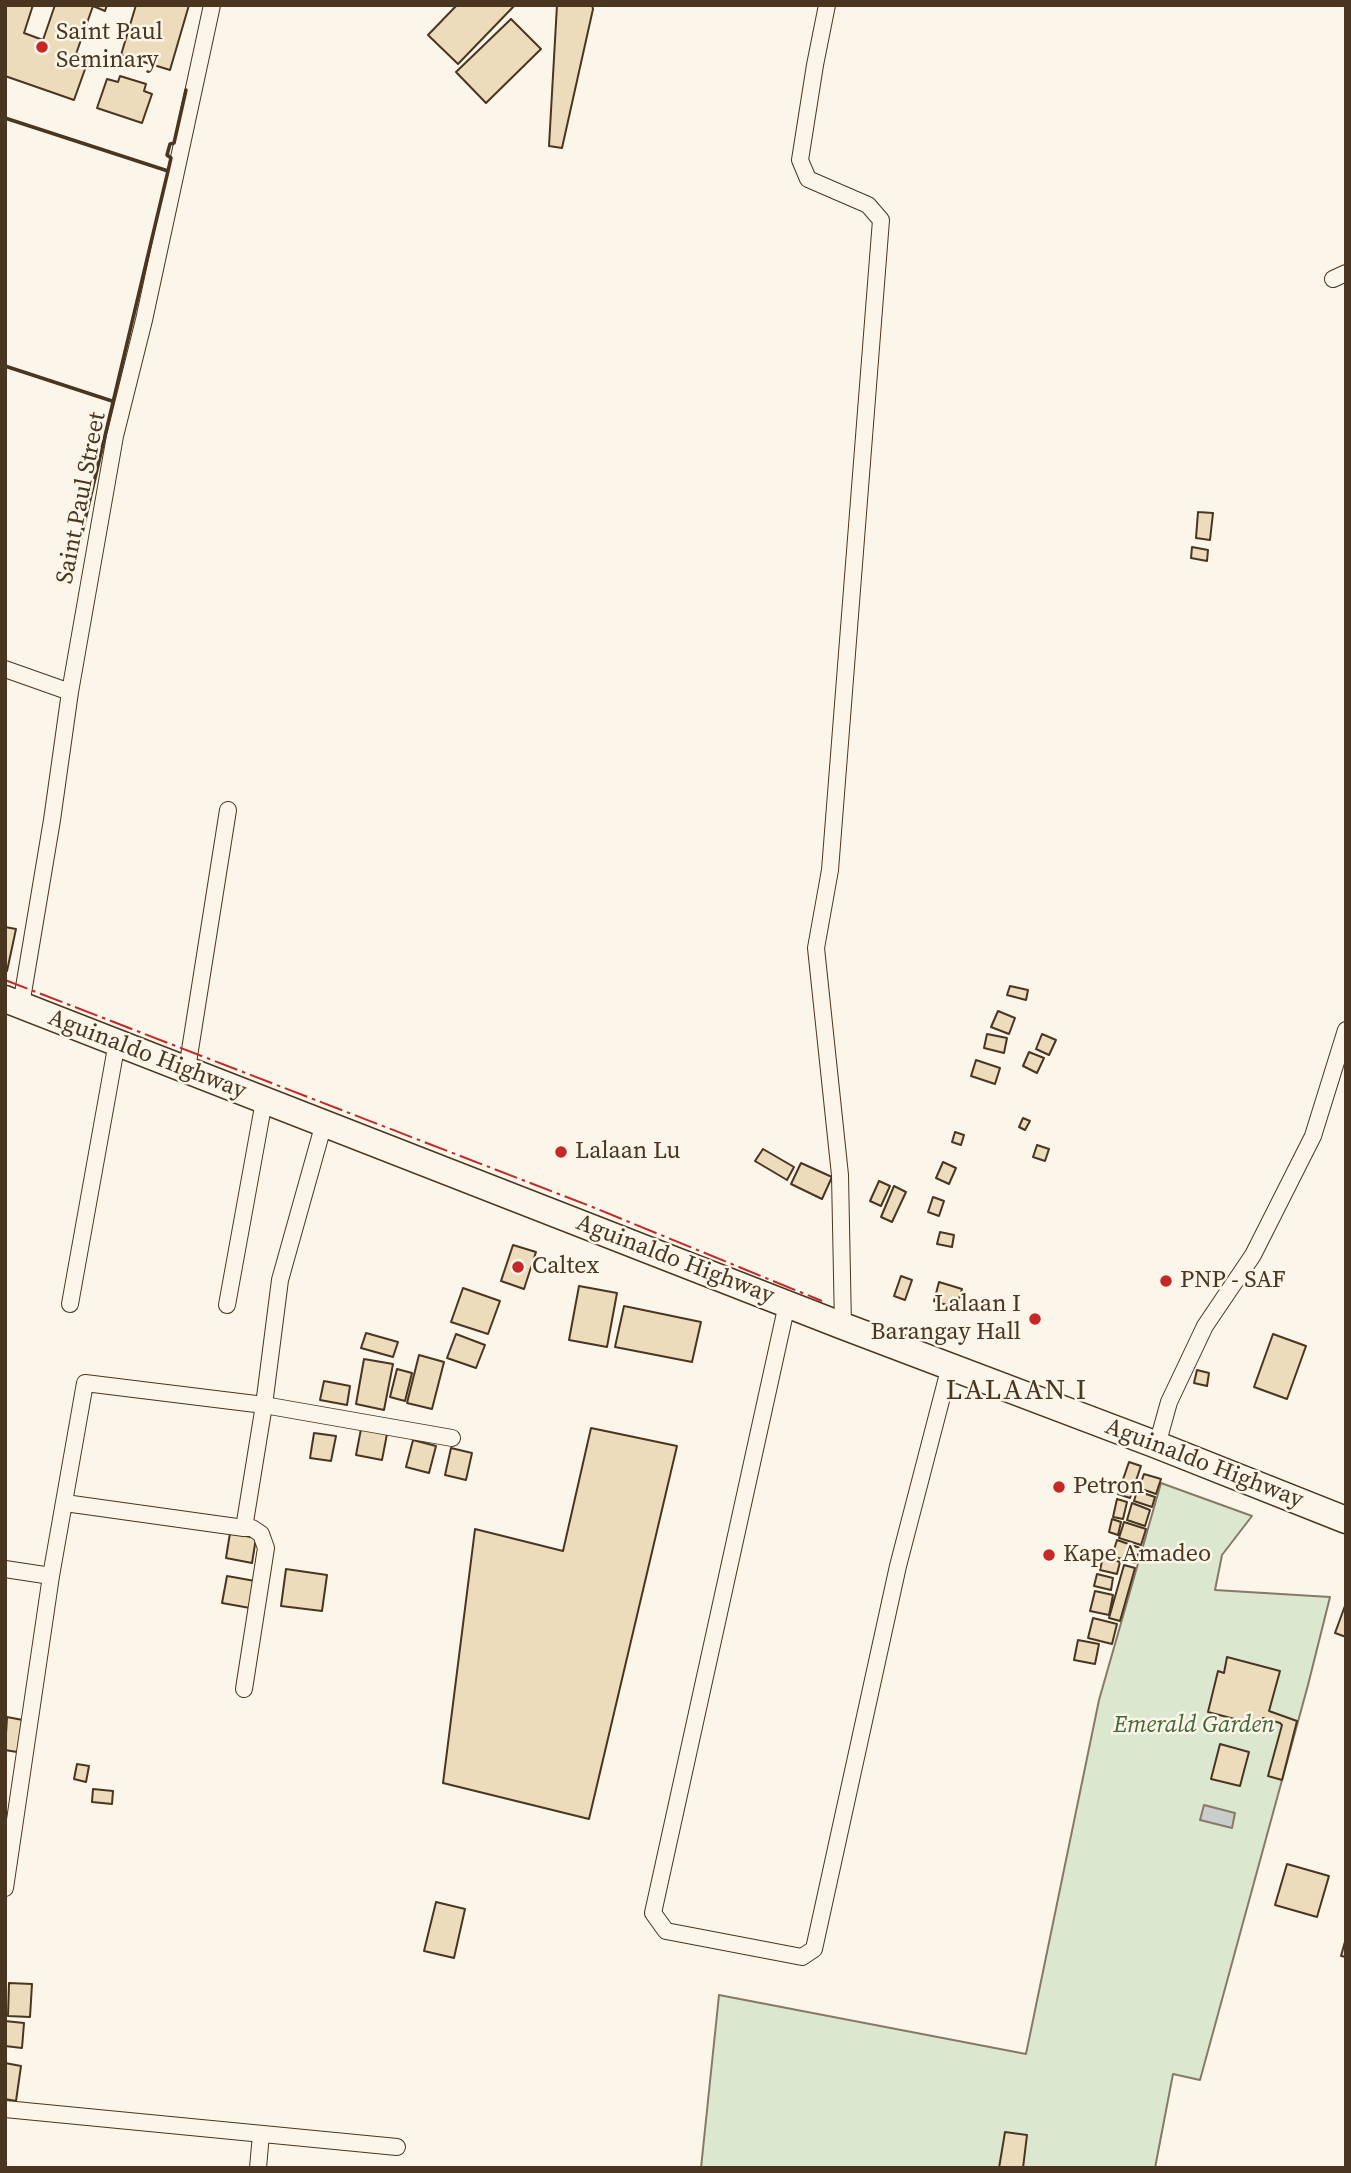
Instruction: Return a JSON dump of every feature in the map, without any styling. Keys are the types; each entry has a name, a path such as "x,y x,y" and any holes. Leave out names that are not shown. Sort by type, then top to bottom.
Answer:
{"main road":[{"name":"Aguinaldo Highway","path":"13,1002 1346,1520"}],"street":[{"name":"Saint Paul Street","path":"13,1002 52,820 70,692 115,436 144,320 212,5"},
{"path":"827,5 800,160 808,179 868,205 881,220 830,870 816,948 840,1175 842,1326"},
{"path":"5,669 70,692"},
{"path":"187,1069 228,810"},
{"path":"1157,1445 1169,1402 1205,1326 1253,1255 1313,1136 1346,1030"},
{"path":"70,1304 117,1042"},
{"path":"228,1305 264,1101"},
{"path":"244,1528 264,1405 280,1280 324,1123"},
{"path":"787,1304 653,1913 666,1931 802,1957 814,1949 898,1566 950,1366"},
{"path":"5,1888 51,1576 85,1383 264,1405 452,1438"},
{"path":"65,1503 252,1528 261,1534 266,1548 244,1689"},
{"path":"5,1569 51,1576"},
{"path":"5,2109 397,2147"},
{"path":"258,2168 261,2134"}],"green space":[{"name":"Emerald Garden","path":"1161,1483 1252,1516 1222,1555 1215,1590 1330,1597 1200,2080 1173,2074 1155,2168 701,2168 719,1995 1026,2054 1099,1700"}],"shaded area":[{"path":"1204,1805 1235,1813 1232,1828 1200,1820"}],"building":[{"name":"Saint Paul Seminary","path":"5,5 33,5 24,33 43,40 55,5 107,5 105,11 93,6 76,54 89,58 74,100 5,76"},
{"path":"136,5 189,5 170,70 121,55"},
{"path":"457,5 515,5 458,64 428,35"},
{"path":"557,5 592,5 593,9 562,148 549,146"},
{"path":"511,19 541,49 486,103 456,72"},
{"path":"120,76 146,84 144,91 152,94 142,123 97,108 107,79 118,82"},
{"path":"1198,512 1213,513 1210,540 1196,538"},
{"path":"1192,547 1208,550 1207,561 1191,558"},
{"path":"5,927 16,929 7,971 5,971"},
{"path":"1010,986 1028,990 1026,1000 1007,995"},
{"path":"998,1011 1015,1018 1009,1034 991,1027"},
{"path":"987,1034 1007,1038 1004,1053 984,1048"},
{"path":"1042,1034 1056,1040 1049,1055 1036,1049"},
{"path":"1029,1052 1044,1058 1037,1073 1023,1066"},
{"path":"976,1060 1000,1068 995,1084 971,1076"},
{"path":"1023,1118 1030,1121 1025,1130 1019,1127"},
{"path":"955,1132 964,1135 961,1145 952,1142"},
{"path":"1037,1145 1049,1149 1045,1161 1033,1157"},
{"path":"763,1149 794,1167 787,1180 755,1161"},
{"path":"943,1162 956,1168 949,1184 936,1178"},
{"path":"801,1163 832,1177 822,1199 791,1184"},
{"path":"879,1181 890,1186 881,1206 870,1201"},
{"path":"894,1186 906,1192 892,1222 881,1217"},
{"path":"933,1197 944,1201 939,1216 928,1212"},
{"path":"940,1232 954,1235 952,1247 937,1244"},
{"name":"Caltex","path":"513,1245 536,1252 524,1289 501,1281"},
{"path":"901,1276 912,1280 905,1300 894,1296"},
{"path":"939,1282 962,1289 956,1308 934,1301"},
{"path":"579,1286 617,1293 607,1347 569,1340"},
{"path":"463,1288 500,1301 488,1334 451,1322"},
{"path":"624,1306 701,1322 692,1362 615,1347"},
{"path":"366,1333 398,1342 393,1357 361,1348"},
{"path":"456,1334 485,1345 476,1368 447,1358"},
{"path":"1273,1334 1306,1346 1287,1399 1254,1387"},
{"path":"419,1355 444,1362 432,1409 407,1403"},
{"path":"364,1359 393,1364 384,1410 356,1404"},
{"path":"397,1369 412,1373 405,1401 390,1397"},
{"path":"1197,1370 1209,1373 1207,1386 1194,1383"},
{"path":"324,1381 350,1386 347,1405 320,1400"},
{"path":"591,1428 677,1446 589,1819 443,1783 475,1529 563,1551"},
{"path":"361,1429 387,1434 382,1460 356,1455"},
{"path":"314,1433 336,1436 331,1461 310,1458"},
{"path":"413,1440 436,1446 429,1473 406,1467"},
{"path":"451,1448 472,1453 466,1480 445,1475"},
{"path":"1129,1462 1141,1466 1130,1498 1118,1494"},
{"path":"1144,1474 1161,1479 1156,1494 1139,1488"},
{"path":"1137,1491 1155,1497 1152,1507 1134,1501"},
{"path":"1117,1499 1127,1502 1123,1519 1113,1517"},
{"path":"1132,1503 1150,1510 1145,1526 1127,1520"},
{"path":"1112,1519 1121,1522 1118,1535 1109,1532"},
{"path":"1124,1522 1146,1529 1141,1545 1119,1538"},
{"path":"230,1533 256,1538 252,1563 226,1558"},
{"path":"1117,1540 1140,1548 1135,1563 1112,1556"},
{"path":"1103,1557 1120,1562 1117,1574 1100,1570"},
{"path":"1124,1565 1135,1568 1120,1621 1109,1618"},
{"path":"286,1569 327,1575 322,1611 281,1606"},
{"path":"1097,1574 1113,1578 1111,1590 1094,1586"},
{"path":"227,1576 255,1581 250,1608 222,1603"},
{"path":"1095,1591 1113,1595 1109,1615 1090,1611"},
{"path":"1346,1603 1346,1637 1335,1633"},
{"path":"1093,1618 1117,1624 1112,1644 1088,1638"},
{"path":"1078,1640 1099,1644 1095,1664 1074,1660"},
{"path":"1227,1657 1280,1671 1269,1711 1297,1721 1282,1780 1268,1776 1282,1725 1280,1723 1263,1718 1261,1726 1208,1712 1218,1671 1224,1673"},
{"path":"7,1717 28,1721 23,1753 5,1750"},
{"path":"1220,1744 1249,1752 1240,1786 1211,1779"},
{"path":"77,1764 89,1766 86,1782 74,1779"},
{"path":"93,1789 113,1791 112,1804 92,1802"},
{"path":"1287,1864 1329,1876 1317,1917 1275,1905"},
{"path":"436,1902 465,1909 454,1958 424,1951"},
{"path":"1346,1938 1346,1957 1341,1956"},
{"path":"9,1983 32,1984 30,2017 8,2016"},
{"path":"5,2021 24,2023 22,2048 5,2046"},
{"path":"5,2063 21,2066 16,2101 5,2099"},
{"path":"1005,2132 1027,2135 1023,2168 999,2168"}],"wall":[{"path":"74,566 171,158 167,155 170,144 174,143 186,90"},
{"path":"5,118 168,171"},
{"path":"5,366 112,401"}],"power":[{"path":"5,980 595,1208 822,1301"}],"place":[{"name":"Saint Paul Seminary","path":"42,47"},
{"name":"Lalaan Lu","path":"561,1152"},
{"name":"Caltex","path":"518,1267"},
{"name":"PNP - SAF","path":"1166,1281"},
{"name":"Lalaan I Barangay Hall","path":"1035,1319"},
{"name":"Petron","path":"1059,1487"},
{"name":"Kape Amadeo","path":"1049,1555"}],"district":[{"name":"LALAAN I","path":"1017,1392"}]}
